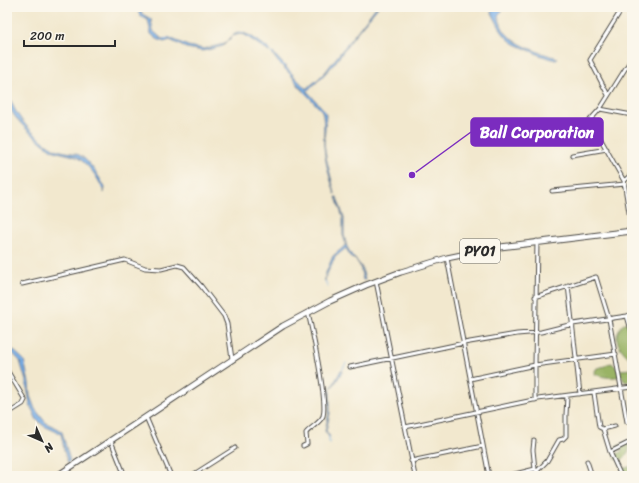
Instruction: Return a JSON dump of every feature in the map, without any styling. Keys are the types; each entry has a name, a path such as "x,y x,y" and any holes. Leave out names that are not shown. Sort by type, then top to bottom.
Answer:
{"highway":[{"name":"PY01","path":"58,476 283,326 330,301 376,281 447,258 500,247 537,241 632,231"}],"street":[{"path":"608,95 590,60 623,7"},
{"path":"632,58 600,109 590,120 625,182 632,231"},
{"path":"600,109 632,115"},
{"path":"572,155 607,149"},
{"path":"552,191 625,182 632,174 632,168"},
{"path":"535,400 535,297 537,241"},
{"path":"447,258 489,476"},
{"path":"22,284 126,260 145,268 161,269 177,265 184,267 224,316 227,324 232,359"},
{"path":"535,297 596,277 609,319 627,422"},
{"path":"376,281 415,476"},
{"path":"568,285 580,394"},
{"path":"303,446 307,444 306,433 321,420 324,409 308,312"},
{"path":"350,367 464,343 541,332 573,324 632,314"},
{"path":"627,316 632,333"},
{"path":"470,379 535,365 616,354"},
{"path":"7,371 25,400 23,404 7,414"},
{"path":"405,427 535,400 632,388"},
{"path":"594,393 599,427 603,428 610,452 621,476"},
{"path":"508,476 536,470 547,460 559,440 566,436 568,396"},
{"path":"146,417 171,476"},
{"path":"603,428 615,426"},
{"path":"534,440 533,450 536,470 541,476"},
{"path":"111,441 125,476"},
{"path":"610,452 632,441"},
{"path":"411,461 483,446"},
{"path":"191,476 235,448"},
{"path":"588,461 592,476"}],"green space":[{"path":"632,316 632,360 620,348 617,335 620,328 631,320"},
{"path":"612,363 619,370 632,369 632,379 627,382 624,381 622,376 608,377 595,374 597,368"},
{"path":"627,442 629,444 629,451 622,460 615,459 617,454 622,451 622,449 616,450 617,446"},
{"path":"632,466 632,476 622,476 622,469"}],"water":[{"path":"135,7 139,7 142,14 151,19 153,31 162,39 170,38 188,46 204,49 224,44 233,35 240,32 252,37 270,50 269,52 245,35 240,34 233,36 223,46 203,51 186,48 170,40 164,42 151,34 148,20 140,16"},
{"path":"376,7 378,7 334,64 307,91 324,110 326,115 324,143 322,111 278,62 273,53 306,89 326,71"},
{"path":"489,7 503,7 502,11 498,15 503,29 513,39 528,48 558,58 556,60 542,56 515,44 508,39 502,32"},
{"path":"7,88 17,114 26,126 55,149 83,157 101,180 105,188 104,193 95,175 81,160 75,156 52,150 36,138 19,122 12,112"},
{"path":"324,144 326,157 335,194 325,158"},
{"path":"336,197 344,218 344,235 347,247 355,260 351,258 346,248 335,257 325,281 325,275 333,256 346,245 343,235 343,218"},
{"path":"357,262 361,266 365,280 363,280 360,266"},
{"path":"7,343 24,360 30,396 35,409 46,423 62,432 70,461 68,463 61,434 44,426 37,420 30,405 26,381 20,361 7,347"},
{"path":"341,370 342,372 334,385 330,390 330,413 326,431 329,437 325,431 329,412 329,389 332,387"}],"waterway":[{"path":"269,51 274,55"},
{"path":"325,281 328,287"},
{"path":"342,370 346,363"},
{"path":"329,436 329,443"}],"place":[{"name":"Ball Corporation","path":"412,175"}]}
